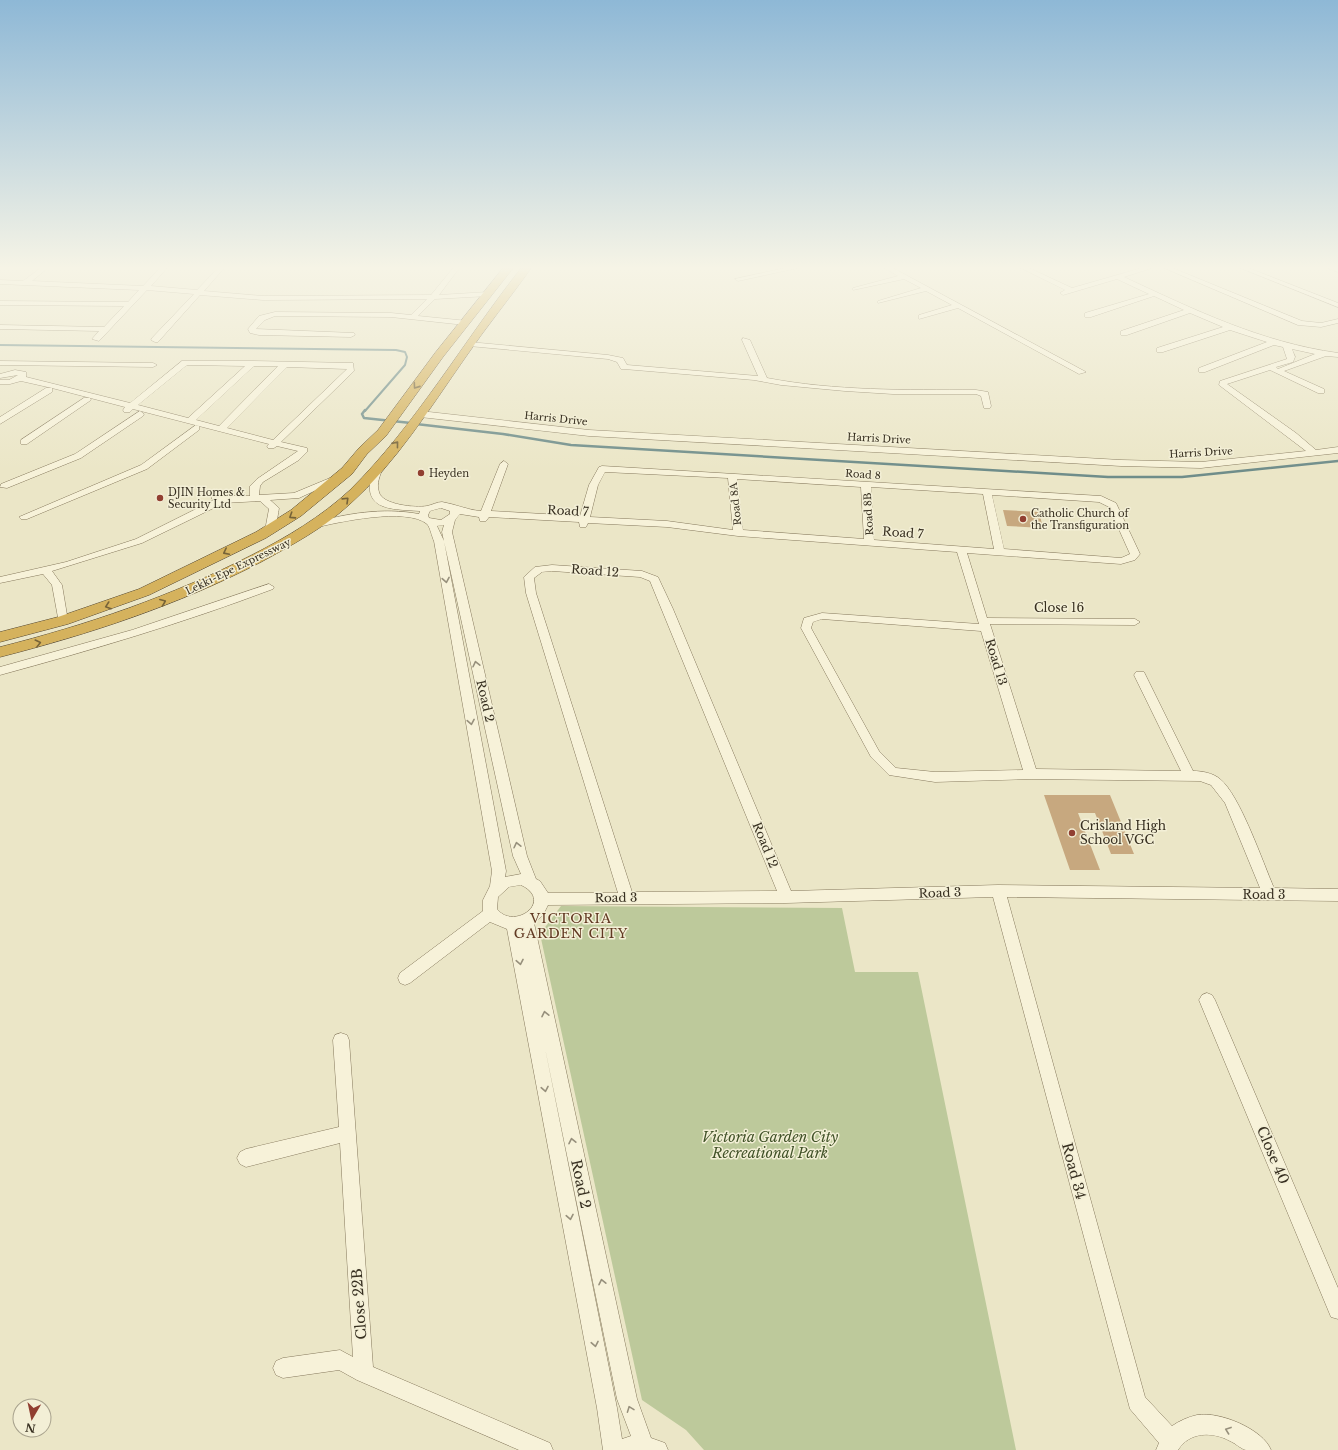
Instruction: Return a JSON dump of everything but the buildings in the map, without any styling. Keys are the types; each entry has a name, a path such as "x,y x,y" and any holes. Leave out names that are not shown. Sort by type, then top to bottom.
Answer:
{"highway":[{"name":"Lekki-Epe Expressway","path":"0,637 63,621 144,592 261,535 296,513 347,471 391,422 439,355 456,335"},
{"name":"Lekki-Epe Expressway","path":"0,652 73,633 161,602 253,560 314,525 341,505 380,465 408,430 476,335"}],"street":[{"path":"96,339 99,335"},
{"path":"155,340 160,335"},
{"path":"1012,335 1082,372"},
{"path":"1160,350 1207,335"},
{"path":"1250,335 1287,347 1323,354 1338,355"},
{"path":"746,340 763,379"},
{"path":"1202,370 1272,343"},
{"path":"469,344 608,357 620,360 624,367 763,379 781,383 877,391 976,392 985,394 987,406"},
{"path":"1231,390 1232,387 1290,360 1291,357 1287,347"},
{"path":"1314,453 1293,435 1223,383 1323,354"},
{"path":"0,363 153,365"},
{"path":"129,408 185,363 347,364 351,367 276,446"},
{"path":"24,517 144,467 193,425 253,363"},
{"path":"0,381 15,372 21,364"},
{"path":"221,429 285,364"},
{"path":"1273,369 1321,391"},
{"path":"15,372 23,374 18,379"},
{"path":"1239,378 1247,381"},
{"path":"18,379 49,390 87,400 129,408 140,414 221,429 276,446"},
{"path":"0,381 18,379 276,446 304,450 299,455 272,470 254,486 258,497 274,508 270,526 261,535"},
{"path":"0,421 49,390"},
{"path":"24,442 87,400"},
{"path":"4,486 78,456 140,414"},
{"name":"Harris Drive","path":"418,416 589,433 1121,464 1201,465 1338,450"},
{"path":"484,517 504,464"},
{"path":"314,525 351,516 383,514 427,517 441,505 452,516 441,523 427,517 396,508 379,500 374,495 372,482 380,465"},
{"name":"Road 8","path":"584,522 596,480 602,469 1101,499 1109,502 1117,514 1135,554 1131,558 1121,561"},
{"path":"0,580 70,564 139,542 219,499 296,496 328,483 347,471"},
{"name":"Road 8A","path":"732,476 738,533"},
{"name":"Road 8B","path":"866,485 869,543"},
{"path":"987,492 1000,552"},
{"name":"Road 7","path":"452,516 584,522 664,530 682,527 738,533 1121,561"},
{"name":"Road 2","path":"452,516 447,532 520,856 530,882"},
{"path":"718,530 736,516"},
{"name":"Road 2","path":"427,517 439,541 499,871 498,886"},
{"name":"Road 13","path":"961,550 1031,774"},
{"name":"Road 12","path":"627,898 531,593 529,577 539,569 574,569 642,574 654,579 668,609 786,897"},
{"path":"46,570 57,585 63,621"},
{"path":"0,671 102,644 226,603 269,586"},
{"name":"Close 16","path":"1031,774 935,777 892,772 875,754 806,628 808,620 822,616 984,624 1135,622"},
{"path":"1140,675 1189,775"},
{"path":"1031,774 1189,775 1202,776 1215,782 1230,801 1270,895"},
{"path":"513,880 530,882 541,892 541,906 536,913 519,922 504,922 491,913 489,899 498,886 513,880"},
{"name":"Road 3","path":"542,899 786,897 998,891 1338,895"},
{"name":"Road 34","path":"998,891 1137,1402 1168,1445"},
{"path":"405,978 491,913"},
{"name":"Road 2","path":"519,922 580,1181 627,1399 651,1448"},
{"name":"Road 2","path":"519,922 564,1186 608,1408 613,1450"},
{"name":"Close 40","path":"1207,1000 1338,1310"},
{"name":"Close 22B","path":"341,1040 364,1373"},
{"path":"246,1158 348,1132"},
{"path":"564,1186 580,1181"},
{"path":"283,1368 340,1360 364,1373 543,1450"},
{"path":"1168,1445 1186,1428 1206,1424 1228,1429 1251,1441 1260,1450"},
{"path":"620,1450 628,1446 651,1448"}],"green space":[{"name":"Victoria Garden City Recreational Park","path":"561,906 842,908 855,972 918,972 1016,1450 704,1450 686,1430 642,1400 540,934"}],"waterway":[{"path":"0,345 396,350 405,352 407,357 405,365 365,411"},
{"path":"365,410 362,414 364,418 411,423"},
{"path":"416,424 503,434 571,445 1108,477 1182,477 1338,461"}],"place":[{"name":"Heyden","path":"421,473"},
{"name":"DJIN Homes & Security Ltd","path":"160,498"},
{"name":"Catholic Church of the Transfiguration","path":"1023,519"},
{"name":"Crisland High School VGC","path":"1072,833"}],"district":[{"name":"VICTORIA GARDEN CITY","path":"571,926"}]}
